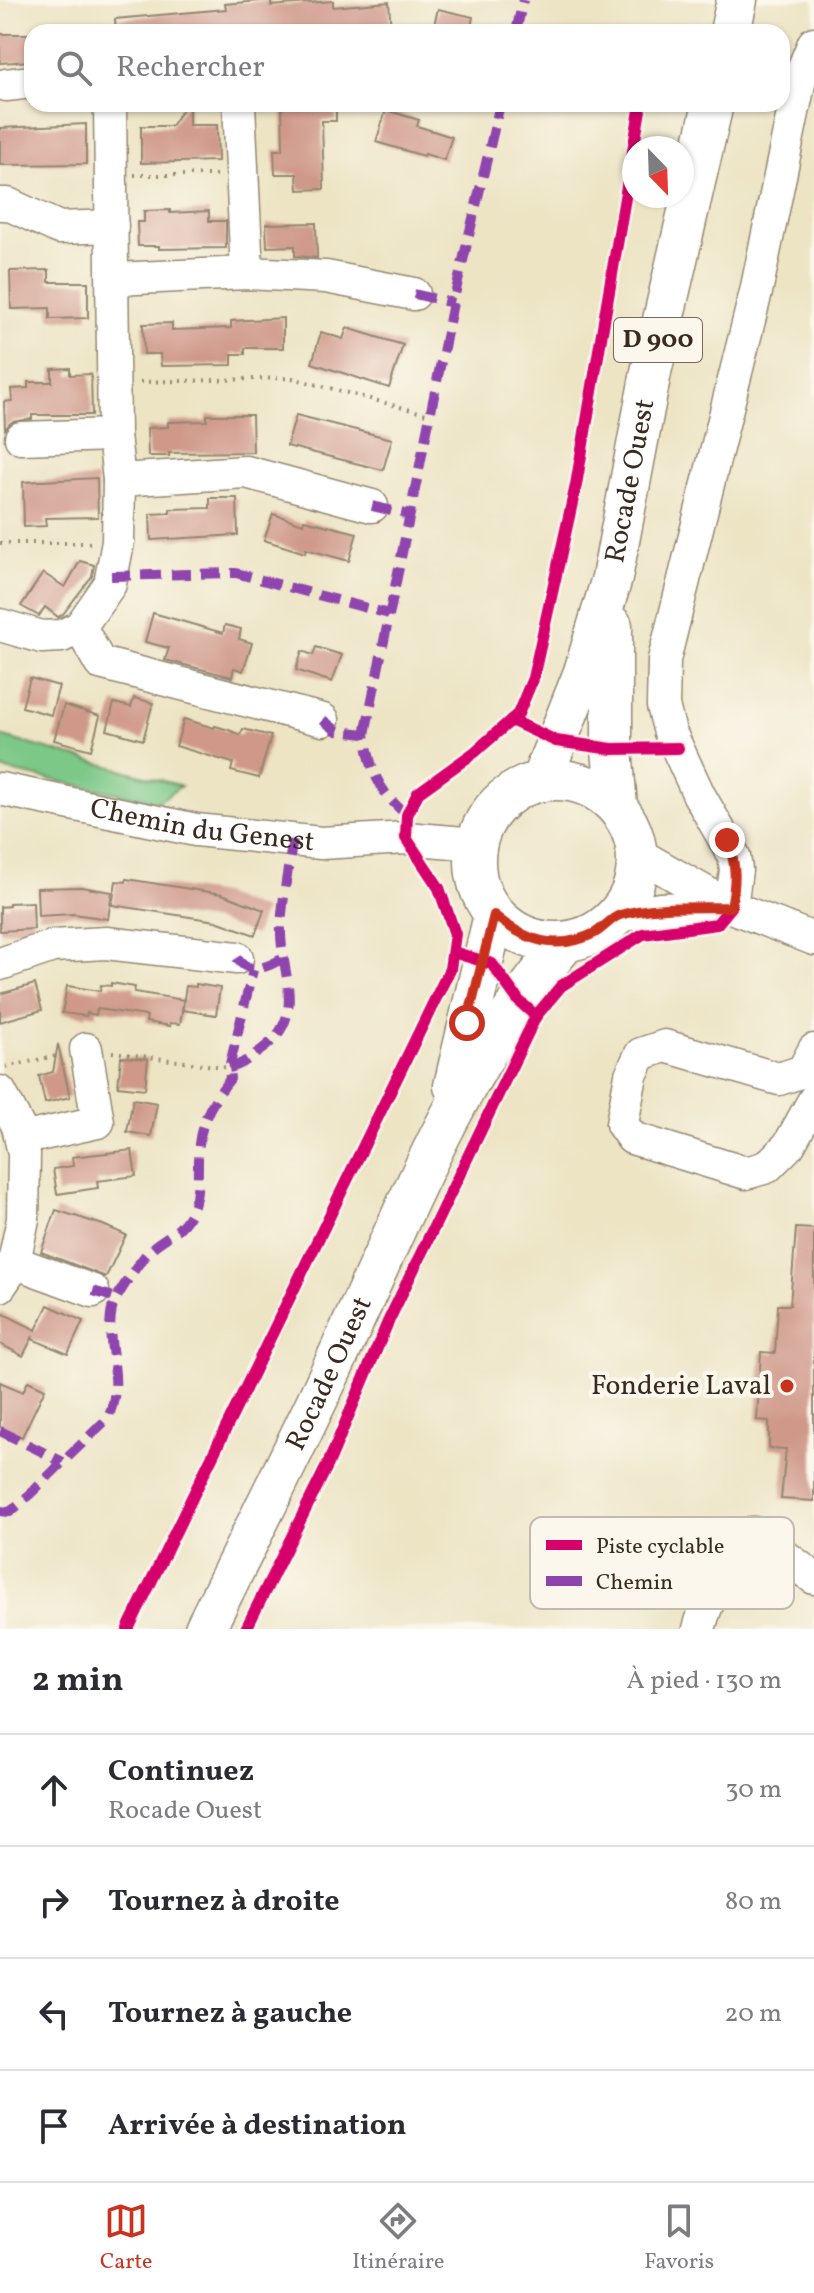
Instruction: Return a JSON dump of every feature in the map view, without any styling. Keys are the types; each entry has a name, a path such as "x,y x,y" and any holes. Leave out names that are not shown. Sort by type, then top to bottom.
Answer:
{"main road":[{"path":"732,24 737,0"},
{"name":"Rocade Ouest","path":"541,781 584,672 612,578 651,372 711,112"},
{"name":"Rocade Ouest","path":"612,578 612,749 617,806"},
{"path":"569,780 595,789 617,806 632,828 638,854 637,876 630,897 617,916 594,934 565,943 539,941 514,932 494,915 480,893 474,869 476,844 484,822 499,803 518,789 541,781 569,780"},
{"name":"Rocade Ouest","path":"448,1117 494,915"},
{"name":"Rocade Ouest","path":"205,1629 324,1387 448,1117 519,1001 565,943"}],"street":[{"path":"731,907 736,870 734,856 699,795 670,732 663,706 664,660 756,292 801,74 814,43"},
{"path":"0,625 42,637 62,636 80,627 110,584 118,542 119,480 114,435 110,112"},
{"path":"240,112 247,273"},
{"path":"0,204 8,204 59,228 112,226"},
{"path":"114,279 247,273 326,277 414,294"},
{"path":"21,438 114,435"},
{"path":"119,480 246,472 372,506"},
{"path":"80,627 100,663 323,720"},
{"name":"Chemin du Genest","path":"0,789 196,830 321,843 406,838 476,844"},
{"path":"638,854 731,907 814,939"},
{"path":"617,916 660,909 731,907"},
{"path":"0,964 53,946 106,943 237,958"},
{"path":"814,1050 803,1071 779,1079 665,1046 641,1054 631,1075 622,1124 632,1138 746,1173 767,1167 789,1145 814,1100"},
{"path":"21,1139 98,1122 86,1049"},
{"path":"0,1092 18,1126 24,1154 23,1219 7,1274 93,1291"},
{"path":"794,1563 814,1578"},
{"path":"699,1629 705,1609"}],"path":[{"path":"112,177 244,174"},
{"path":"114,382 292,378 430,415"},
{"path":"0,543 118,542"}],"green space":[{"path":"0,736 181,786 158,802 0,769"}],"building":[{"path":"271,0 271,6 333,1 333,7 389,2 390,24 115,24 115,19 226,9 225,4"},
{"path":"438,9 473,17 472,24 434,24"},
{"path":"0,34 24,34 24,62 0,63"},
{"path":"181,112 189,112 189,125 217,125 218,161 141,163 141,126 171,126"},
{"path":"282,112 336,112 336,121 322,121 324,189 298,190 297,174 275,174 274,150 283,150"},
{"path":"385,112 419,120 417,126 452,137 444,160 376,142"},
{"path":"86,124 86,164 0,165 0,128"},
{"path":"170,210 170,213 209,211 209,221 226,221 226,248 159,249 159,246 138,246 137,222 144,222 144,211"},
{"path":"316,223 317,258 295,256 295,246 267,247 266,224"},
{"path":"49,270 49,282 88,282 88,318 50,319 50,308 11,309 10,271"},
{"path":"283,318 283,348 245,348 245,354 232,354 232,365 161,366 160,354 144,354 143,324 172,323 172,330 231,328 231,321"},
{"path":"347,328 403,345 389,388 312,363 321,332 343,339"},
{"path":"70,368 70,375 91,374 92,415 32,415 32,419 12,422 5,429 4,402 12,401 11,389 28,388 28,382 52,382 52,369"},
{"path":"207,415 252,415 253,452 148,456 147,428 168,427 168,422 207,421"},
{"path":"296,415 392,439 383,470 287,446"},
{"path":"97,478 98,517 45,518 46,526 24,527 23,482"},
{"path":"210,498 237,498 238,535 151,540 150,514 170,513 170,509 210,508"},
{"path":"273,514 303,524 304,520 357,533 349,561 306,549 305,553 264,540"},
{"path":"80,561 94,565 92,576 63,614 58,617 45,607 39,616 21,606 43,573 65,587"},
{"path":"153,613 223,633 225,625 241,629 239,639 252,643 243,671 234,668 232,677 165,660 169,648 145,642"},
{"path":"316,647 342,655 332,682 296,670 302,651 313,655"},
{"path":"30,678 59,686 51,715 22,707"},
{"path":"134,698 153,703 143,740 107,730 114,703 131,707"},
{"path":"64,705 100,716 91,750 54,740"},
{"path":"184,719 240,735 243,729 271,736 259,778 231,771 233,763 176,746"},
{"path":"126,879 222,894 264,910 255,935 216,921 112,905 116,881 126,882"},
{"path":"81,887 112,892 108,919 74,914 38,916 37,888"},
{"path":"33,902 34,929 0,931 0,907 9,906 9,903"},
{"path":"111,983 135,987 134,992 184,1000 180,1024 170,1023 170,1026 146,1022 147,1016 97,1009 96,1015 62,1013 67,986 100,991 101,985 111,986"},
{"path":"35,984 42,1010 0,1022 0,994"},
{"path":"196,984 220,988 216,1015 182,1010 186,986 196,987"},
{"path":"58,1044 70,1097 45,1103 39,1076 53,1072"},
{"path":"121,1057 148,1059 145,1089 118,1086"},
{"path":"133,1099 157,1103 151,1136 127,1132"},
{"path":"132,1150 136,1176 97,1181 98,1188 57,1194 53,1169 73,1166 72,1157"},
{"path":"56,1210 126,1235 106,1277 41,1252"},
{"name":"Fonderie Laval","path":"796,1228 814,1229 814,1501 781,1499 786,1449 769,1448 769,1421 757,1420 761,1352 775,1353 778,1305 790,1305"},
{"path":"48,1305 83,1321 68,1354 32,1339 33,1336 23,1356 0,1344 0,1312 36,1330"},
{"path":"28,1381 45,1389 22,1437 0,1427 0,1382 23,1392"}],"marked path":[{"path":"518,24 523,0"},
{"path":"365,734 453,303 498,112"},
{"path":"414,294 453,303"},
{"path":"372,506 409,515"},
{"path":"111,576 236,573 389,614"},
{"path":"323,720 337,731 365,734 377,779 407,815"},
{"path":"229,1068 261,1050 276,1037 285,1022 289,992 281,926 293,840"},
{"path":"237,958 247,967 260,968 285,957"},
{"path":"0,1511 10,1512 23,1501 108,1418 115,1389 110,1323 112,1309 144,1257 180,1227 193,1208 203,1126 230,1079 229,1068 253,970"},
{"path":"93,1291 117,1298"},
{"path":"0,1431 63,1462"}],"cycle path":[{"path":"128,1629 450,969 455,934 439,888 406,838 407,815 418,793 475,752 518,714 533,678 576,485 640,112"},
{"path":"511,720 556,741 612,749 678,748"},
{"path":"246,1629 328,1464 388,1322 536,1016 561,986 643,934 717,924 731,907"},
{"path":"453,952 492,964 519,1001 536,1016"}],"place":[{"name":"Fonderie Laval","path":"787,1386"}],"route":[{"path":"467,1023 494,915 514,932 539,941 565,943 585,938 617,916 660,909 731,907 736,870 727,840"}]}
